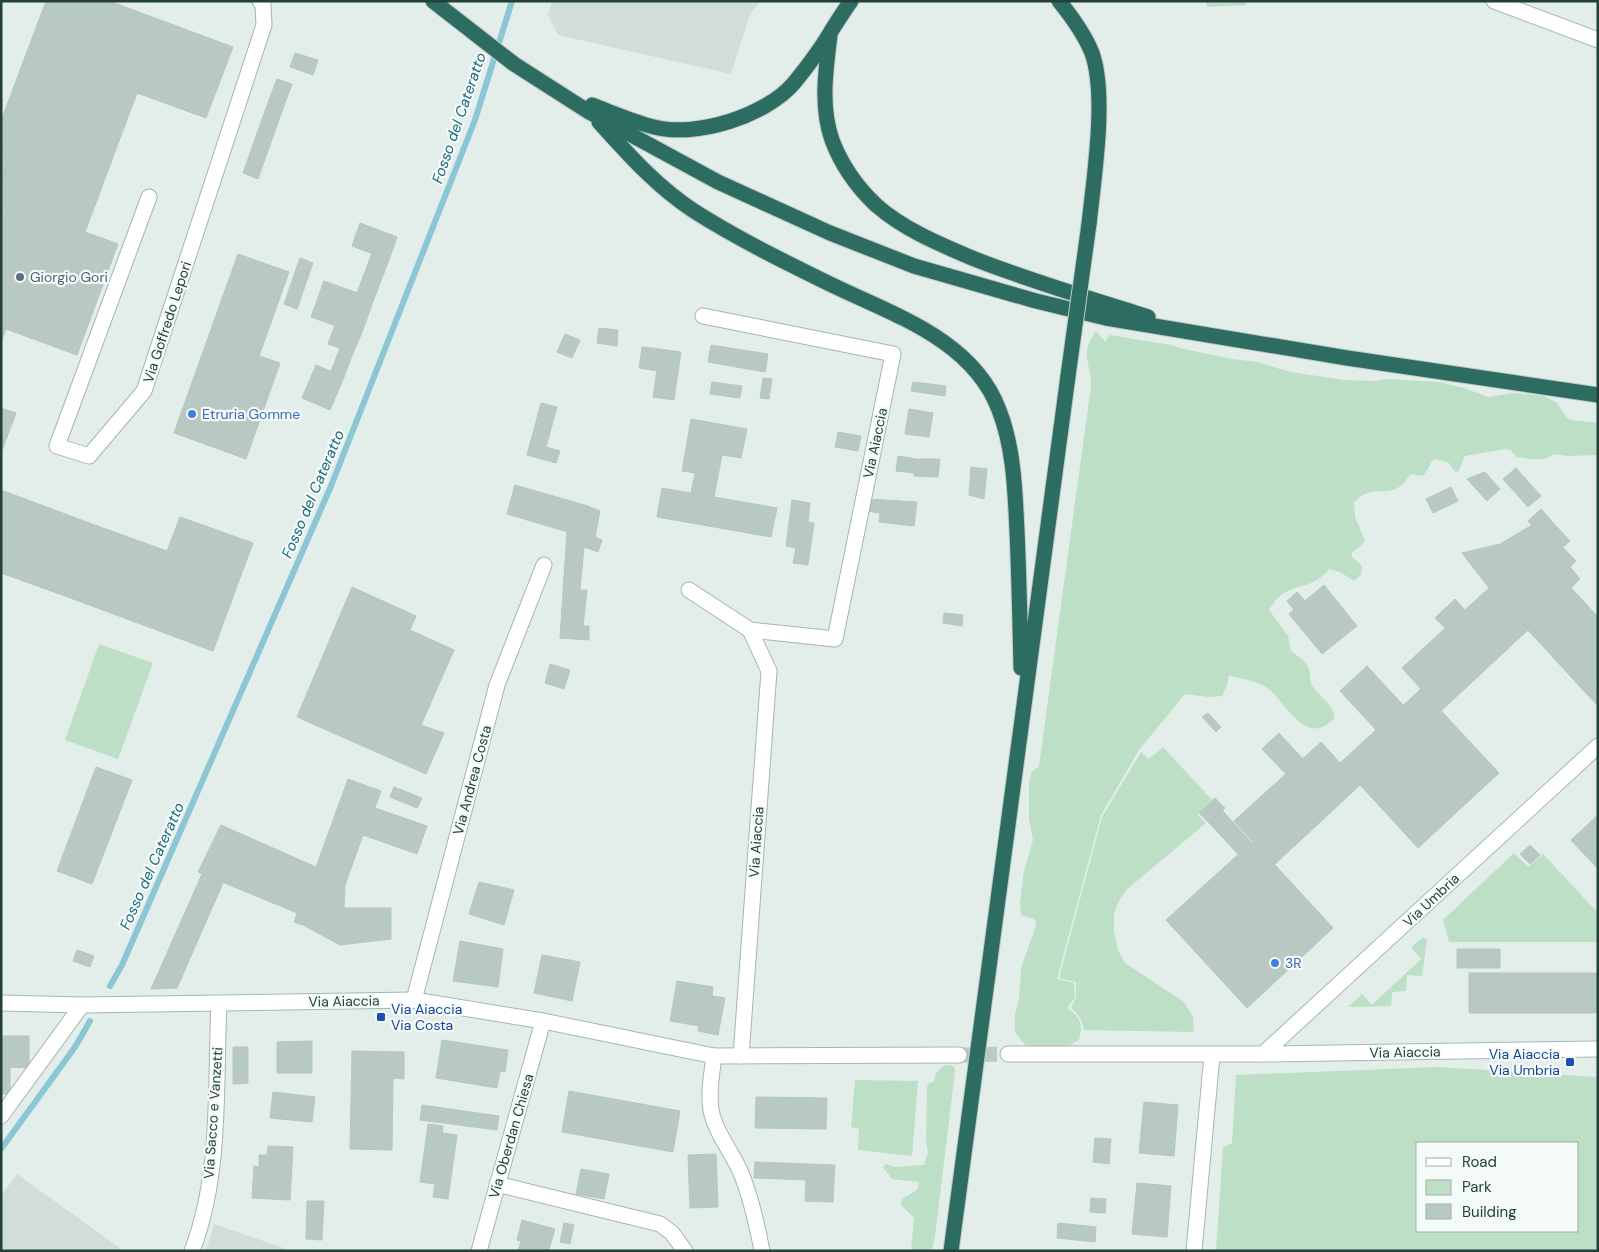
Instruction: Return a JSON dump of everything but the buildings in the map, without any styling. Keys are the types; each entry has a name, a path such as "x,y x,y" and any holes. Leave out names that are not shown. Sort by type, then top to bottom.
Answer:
{"highway":[{"path":"432,1 514,64 589,112 718,182 830,233 914,266 1036,302 1106,318 1203,335 1598,395"},
{"path":"558,93 654,128 679,130 710,126 754,112 782,94 793,84 830,34 851,1"},
{"path":"951,1251 1089,224 1098,129 1099,98 1093,55 1077,23 1059,1"},
{"path":"830,34 825,100 827,122 832,139 848,172 876,205 898,221 924,236 1012,274 1203,335"},
{"path":"589,112 663,187 693,210 756,246 924,329 954,349 985,383 999,409 1005,429 1015,495 1022,716"},
{"path":"1492,379 1598,384"}],"street":[{"name":"Via Goffredo Lepori","path":"149,197 57,446 89,456 144,391 264,25 263,4 260,1"},
{"path":"1494,1 1598,40"},
{"name":"Via Aiaccia","path":"689,590 750,630 835,639 893,354 703,316"},
{"name":"Via Andrea Costa","path":"414,1000 497,685 544,564"},
{"name":"Via Aiaccia","path":"741,1056 769,671 750,630"},
{"name":"Via Umbria","path":"1263,1054 1598,746"},
{"name":"Via Aiaccia","path":"1,1003 82,1005 220,1004 414,1000 544,1021 714,1056 958,1055"},
{"name":"Via Sacco e Vanzetti","path":"192,1251 204,1211 211,1167 215,1123 220,1004"},
{"path":"1,1116 82,1005"},
{"name":"Via Oberdan Chiesa","path":"479,1251 544,1021"},
{"name":"Via Aiaccia","path":"1008,1054 1212,1055 1598,1048"},
{"path":"1194,1251 1212,1055"},
{"path":"714,1056 710,1098 711,1111 740,1172 756,1216 762,1251"},
{"path":"497,1184 660,1224 672,1233 685,1251"}],"shaded area":[{"path":"552,1 761,1 750,14 731,74 558,35 548,15"},
{"path":"17,1174 124,1251 1,1251 1,1196"},
{"path":"214,1224 292,1251 206,1251"}],"green space":[{"path":"1206,1 1246,1 1246,5 1207,7"},
{"path":"1096,331 1105,342 1110,335 1171,345 1232,359 1257,362 1290,372 1344,380 1374,381 1387,379 1439,382 1464,388 1488,397 1513,393 1543,396 1556,402 1567,418 1571,420 1598,423 1598,455 1568,456 1553,454 1550,457 1536,459 1516,457 1511,450 1506,449 1465,456 1458,472 1454,471 1449,463 1436,459 1432,461 1423,476 1410,474 1400,487 1388,491 1370,492 1354,502 1355,517 1365,540 1363,544 1352,552 1352,557 1362,566 1361,575 1354,581 1340,572 1329,569 1317,580 1282,595 1269,610 1288,636 1291,651 1307,664 1311,683 1329,704 1334,714 1334,719 1323,727 1305,726 1266,687 1229,675 1222,696 1209,697 1185,694 1139,750 1101,815 1057,979 1074,983 1075,998 1068,1009 1076,1015 1080,1022 1079,1040 1063,1049 1035,1049 1026,1046 1015,1032 1015,1014 1019,1000 1021,968 1036,926 1034,919 1021,915 1020,903 1024,871 1033,840 1029,818 1029,782 1031,773 1039,766 1091,386 1087,353 1088,346"},
{"path":"99,644 153,663 118,759 65,740"},
{"path":"1163,747 1212,800 1197,814 1206,823 1126,890 1114,914 1114,931 1118,950 1125,963 1184,1002 1193,1017 1194,1032 1084,1030 1080,1018 1071,1008 1076,998 1076,982 1059,978 1102,817 1141,752 1149,759"},
{"path":"1514,853 1528,867 1543,854 1598,913 1598,942 1449,942 1443,920"},
{"path":"1423,937 1427,940 1422,976 1407,975 1406,991 1392,992 1391,1006 1348,1007 1362,994 1372,1005 1421,959 1411,947"},
{"path":"950,1065 954,1067 955,1071 932,1251 911,1251 914,1218 901,1205 901,1201 917,1189 919,1182 892,1179 883,1167 886,1164 895,1167 924,1165 928,1153 926,1139 927,1087 929,1083 934,1082 936,1073 943,1066"},
{"path":"1437,1067 1598,1077 1598,1251 1216,1251 1223,1147 1232,1143 1236,1075"},
{"path":"855,1080 918,1081 912,1156 858,1150 859,1129 851,1127"}],"waterway":[{"name":"Fosso del Cateratto","path":"110,986 122,965 331,486 475,120 512,1"},
{"name":"Fosso del Cateratto","path":"1,1149 75,1047 90,1021"}],"tunnel":[{"path":"959,1055 1008,1054"}],"place":[{"name":"Giorgio Gori","path":"20,277"},
{"name":"Etruria Gomme","path":"192,414"},
{"name":"3R","path":"1275,963"},
{"name":"Via Aiaccia Via Costa","path":"381,1017"},
{"name":"Via Aiaccia Via Umbria","path":"1570,1062"}]}
